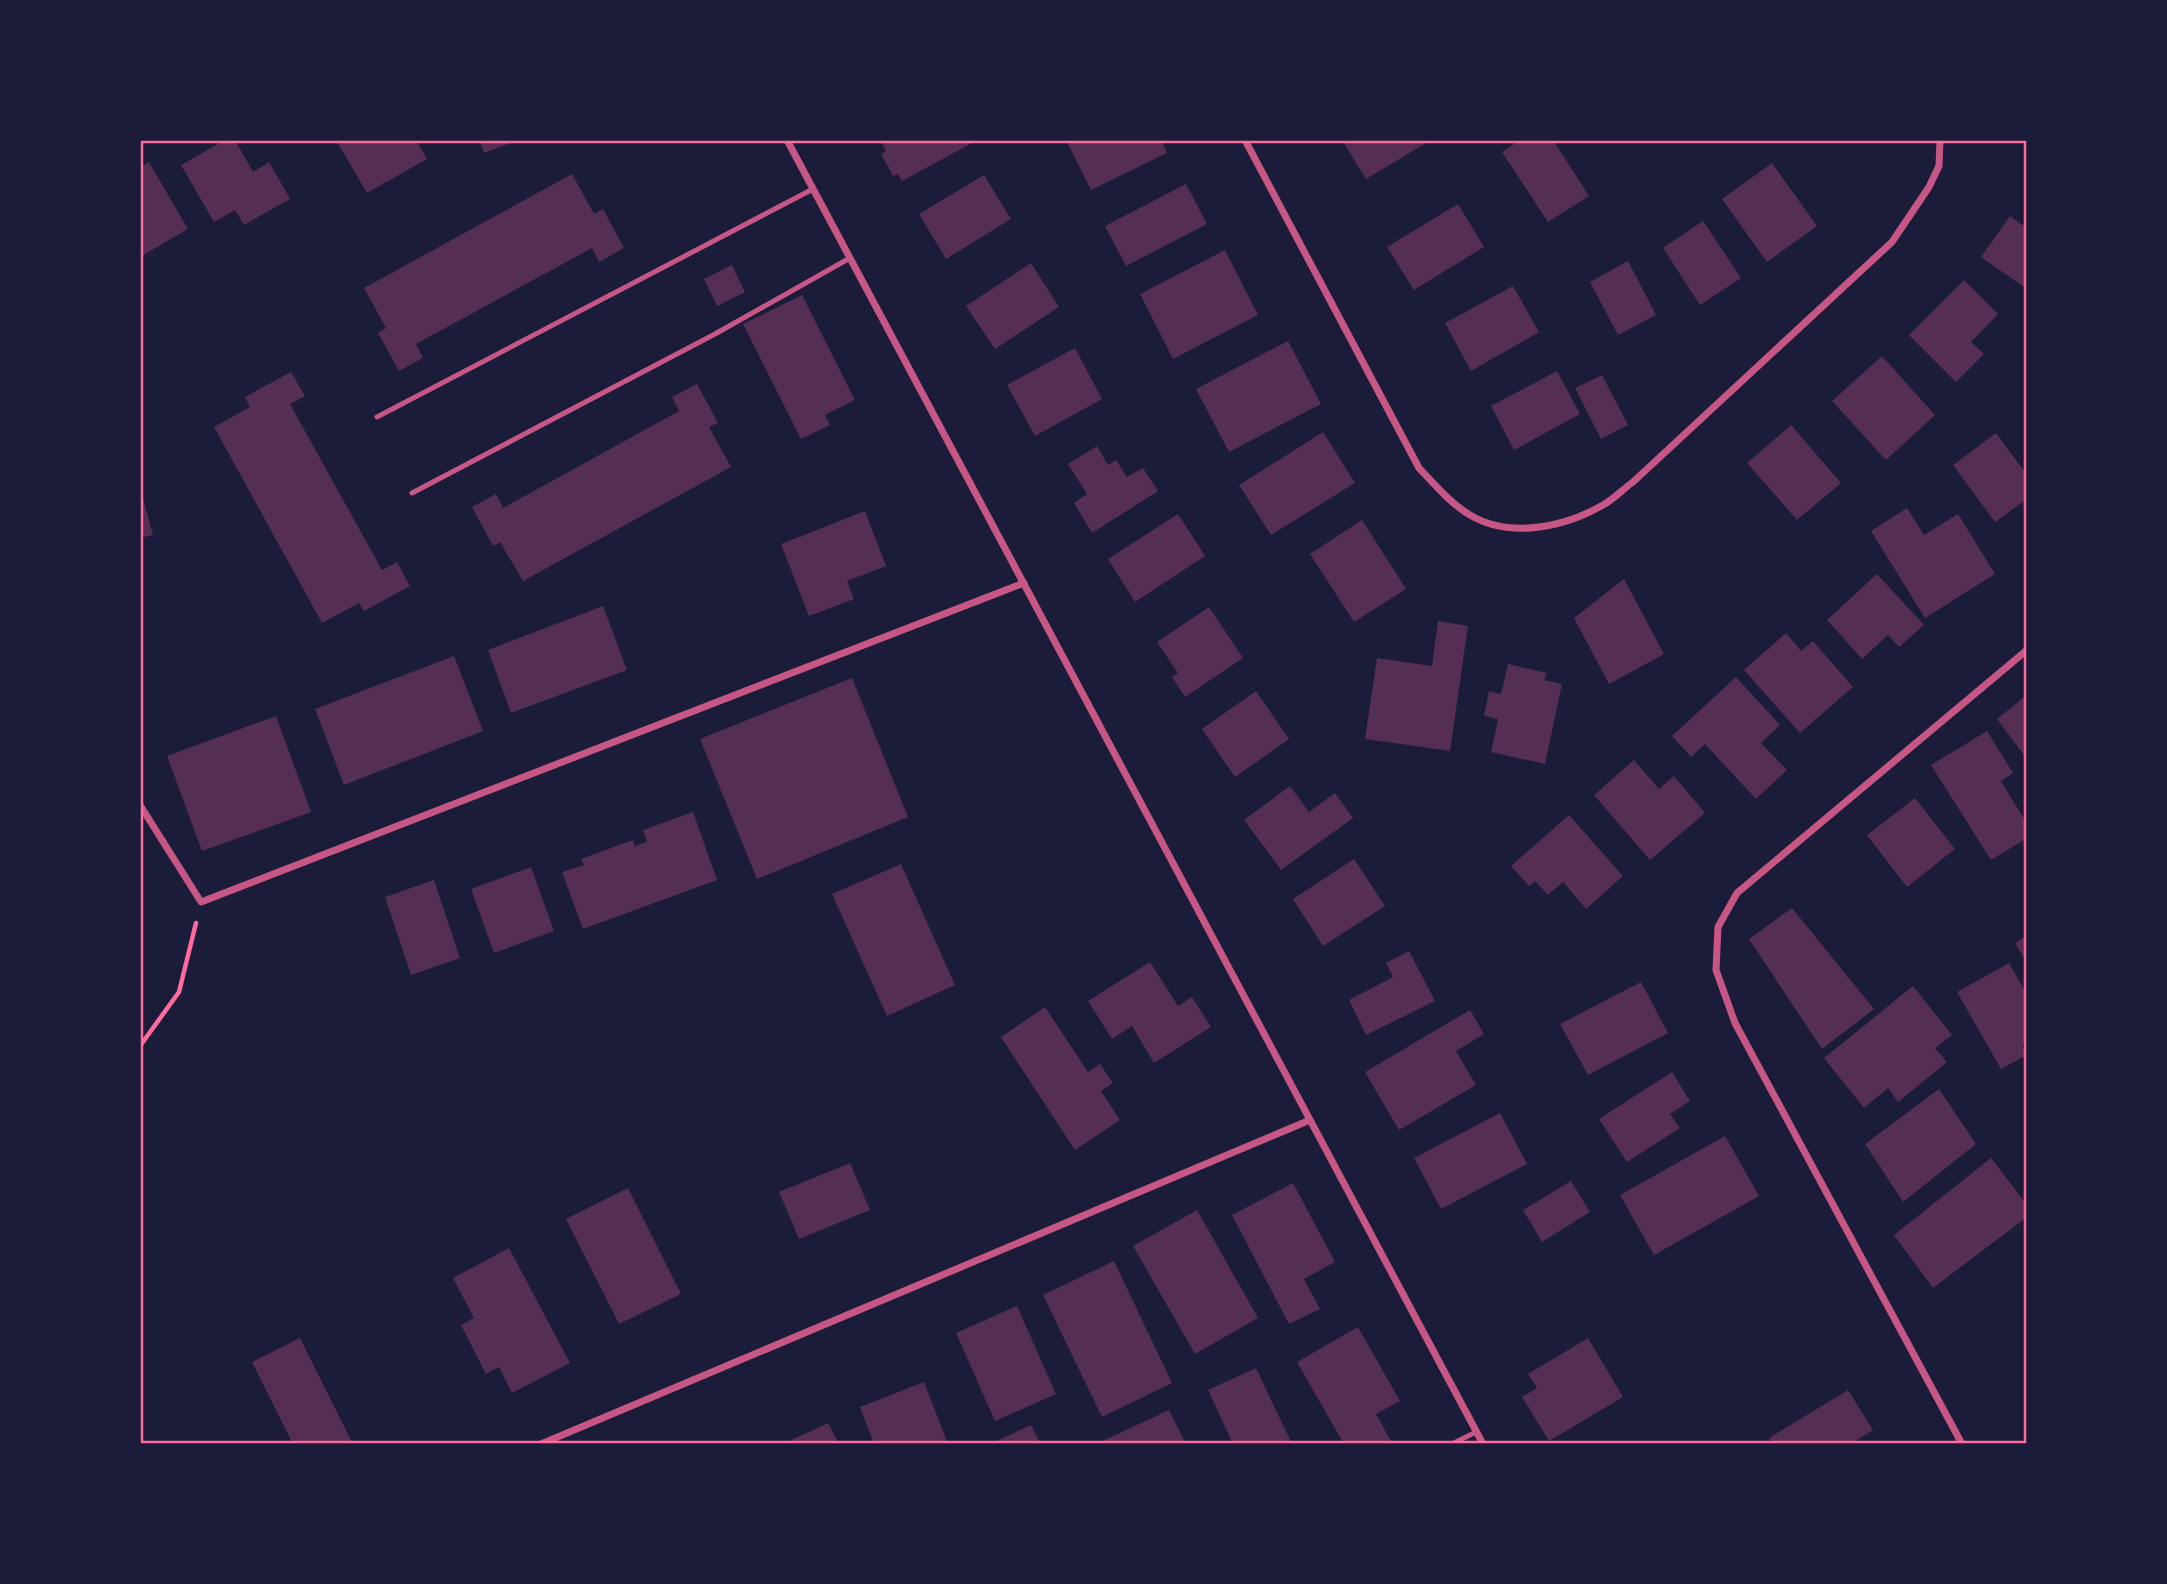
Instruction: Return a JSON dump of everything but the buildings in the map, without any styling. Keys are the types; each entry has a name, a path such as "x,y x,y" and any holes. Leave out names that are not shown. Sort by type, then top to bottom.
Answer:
{"street":[{"path":"787,140 1483,1444"},
{"path":"1245,140 1419,468 1470,516 1501,527 1536,528 1563,523 1604,505 1633,482 1892,242 1929,187 1939,166 1940,140"},
{"path":"140,805 201,902 1024,583"},
{"path":"1962,1444 1735,1023 1716,970 1718,927 1737,892 2027,650"},
{"path":"541,1444 1310,1120"}],"lane":[{"path":"377,417 813,189"},
{"path":"412,493 715,334 850,258"},
{"path":"1452,1444 1476,1432"}],"path":[{"path":"140,1046 179,992 201,902"}]}
